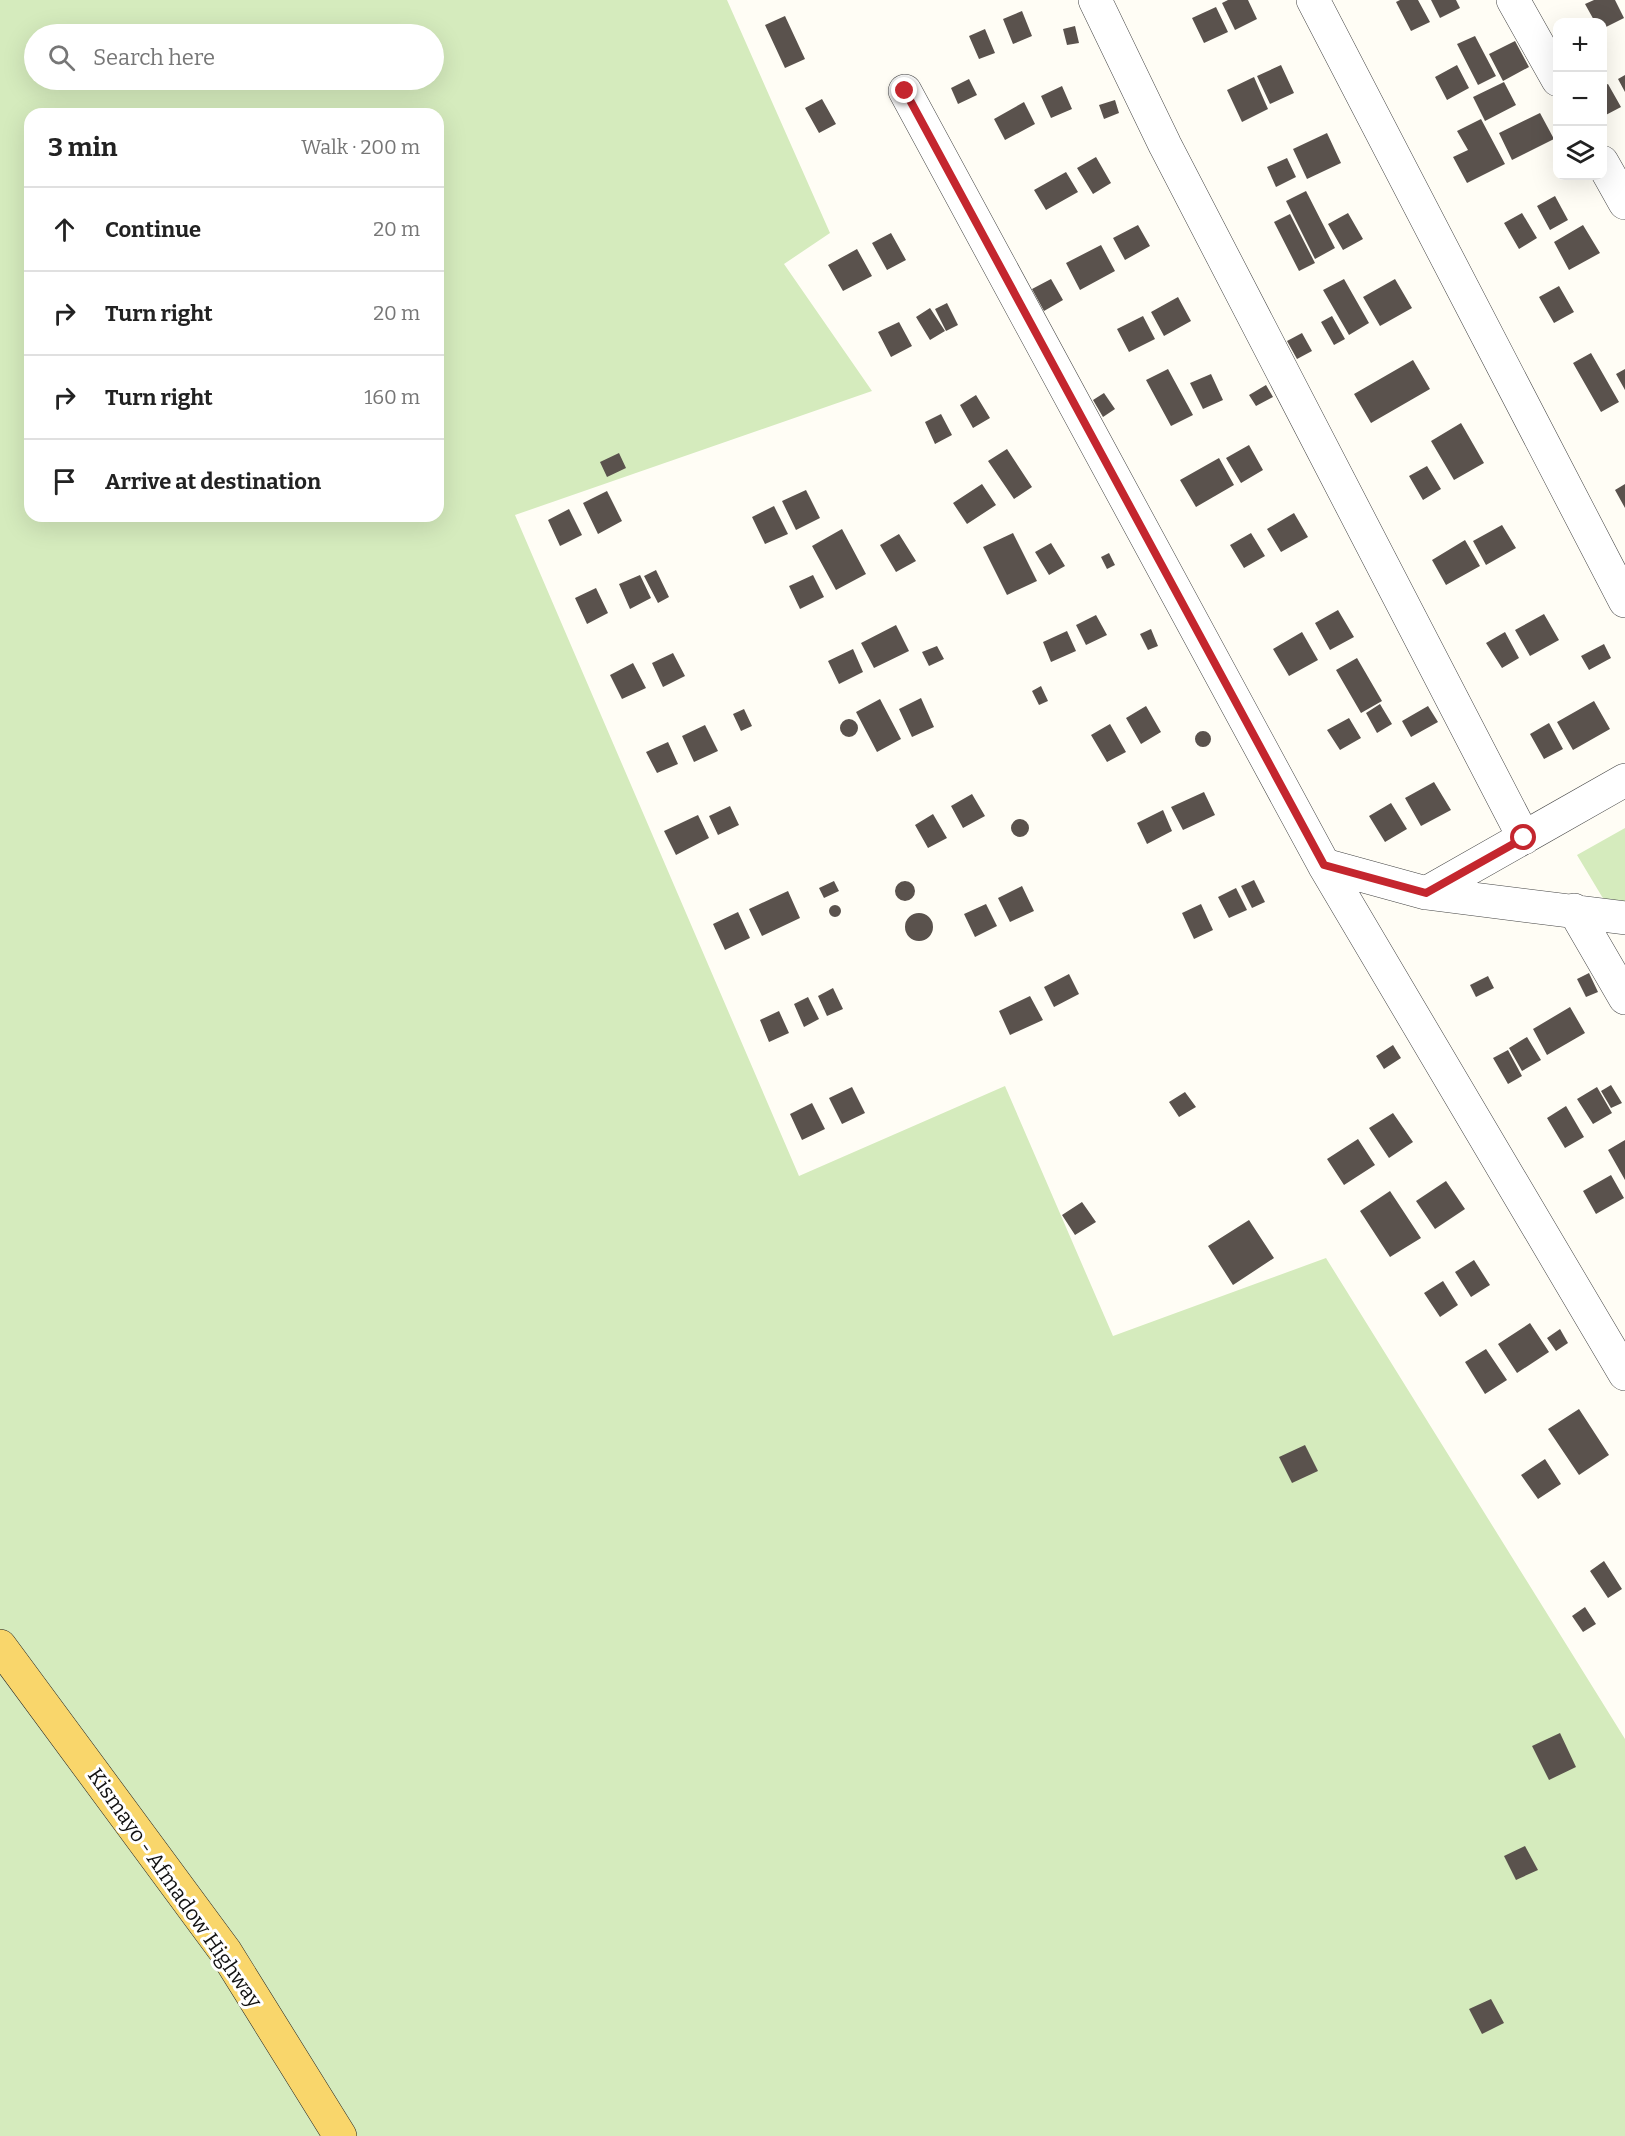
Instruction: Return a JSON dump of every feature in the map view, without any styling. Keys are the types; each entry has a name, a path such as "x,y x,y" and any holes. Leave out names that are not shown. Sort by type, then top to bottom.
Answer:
{"main road":[{"name":"Kismayo - Afmadow Highway","path":"0,1646 225,1951 340,2136"}],"street":[{"path":"1095,0 1171,156 1524,838"},
{"path":"1313,0 1625,602"},
{"path":"1513,0 1553,73"},
{"path":"905,91 1324,865 1625,1374"},
{"path":"1607,171 1625,203"},
{"path":"1426,893 1625,780"},
{"path":"1324,865 1426,893 1625,918"},
{"path":"1574,910 1625,998"}],"green space":[{"path":"0,0 727,0 830,233 784,264 872,391 515,515 799,1176 1005,1086 1113,1336 1326,1258 1625,1739 1625,2136 0,2136"},
{"path":"1625,828 1625,935 1577,855"}],"building":[{"path":"1228,0 1248,0 1257,19 1235,30 1222,3"},
{"path":"1418,0 1430,22 1411,31 1396,2"},
{"path":"1431,0 1456,0 1460,8 1440,18"},
{"path":"1594,0 1615,0 1624,18 1607,26 1607,18 1593,18 1585,4"},
{"path":"1216,7 1228,32 1204,43 1192,18"},
{"path":"1022,11 1032,36 1013,44 1003,19"},
{"path":"785,16 805,59 785,68 765,25"},
{"path":"1075,26 1079,43 1067,45 1063,29"},
{"path":"985,29 995,53 979,59 969,36"},
{"path":"1475,36 1496,76 1478,85 1457,44"},
{"path":"1515,41 1529,67 1503,81 1489,54"},
{"path":"1281,65 1294,93 1270,104 1257,76"},
{"path":"1457,65 1469,88 1447,100 1435,77"},
{"path":"1625,75 1625,92 1618,79"},
{"path":"1254,77 1268,109 1242,122 1227,90"},
{"path":"969,79 977,95 958,104 951,88"},
{"path":"1504,82 1516,105 1485,121 1473,97"},
{"path":"1607,84 1621,107 1607,114"},
{"path":"1062,86 1072,109 1051,118 1041,96"},
{"path":"822,99 836,124 819,133 805,108"},
{"path":"1115,100 1119,113 1104,119 1099,105"},
{"path":"1024,102 1035,124 1005,140 994,119"},
{"path":"1540,113 1553,140 1512,160 1499,133"},
{"path":"1481,119 1505,164 1467,183 1453,157 1468,150 1457,131"},
{"path":"1327,133 1341,163 1307,179 1293,149"},
{"path":"1096,157 1111,183 1093,194 1077,168"},
{"path":"1287,158 1296,177 1276,187 1267,167"},
{"path":"1066,172 1078,192 1046,210 1034,190"},
{"path":"1306,191 1335,248 1315,259 1286,201"},
{"path":"1555,196 1568,220 1550,230 1537,206"},
{"path":"1348,213 1363,239 1343,250 1328,224"},
{"path":"1522,213 1537,238 1519,249 1504,223"},
{"path":"1290,214 1315,263 1299,271 1274,222"},
{"path":"1138,225 1150,246 1125,260 1113,238"},
{"path":"1583,225 1600,253 1569,270 1554,242"},
{"path":"891,233 906,260 887,270 872,243"},
{"path":"1101,245 1115,271 1080,290 1066,263"},
{"path":"857,249 872,276 843,291 828,265"},
{"path":"1051,279 1063,300 1044,311 1032,289"},
{"path":"1344,279 1369,323 1349,335 1323,290"},
{"path":"1395,279 1412,308 1380,326 1363,297"},
{"path":"1559,286 1574,312 1554,323 1539,297"},
{"path":"1178,297 1191,321 1164,336 1151,312"},
{"path":"947,303 958,325 946,331 935,309"},
{"path":"930,308 945,331 930,340 916,317"},
{"path":"1143,316 1155,339 1129,352 1117,329"},
{"path":"1332,316 1345,339 1334,345 1321,322"},
{"path":"899,322 912,346 891,357 878,332"},
{"path":"1302,333 1312,351 1297,359 1287,341"},
{"path":"1591,353 1619,402 1601,412 1573,363"},
{"path":"1413,360 1430,389 1371,423 1354,394"},
{"path":"1168,369 1193,415 1171,426 1146,380"},
{"path":"1625,369 1625,390 1616,374"},
{"path":"1211,374 1223,400 1203,409 1190,383"},
{"path":"1266,385 1273,397 1256,406 1249,395"},
{"path":"1104,393 1115,409 1103,417 1093,400"},
{"path":"976,395 990,418 973,428 960,405"},
{"path":"941,414 952,435 935,444 925,422"},
{"path":"1461,423 1484,463 1454,480 1431,441"},
{"path":"1249,445 1263,470 1241,483 1226,458"},
{"path":"1007,449 1032,487 1014,499 988,461"},
{"path":"619,453 626,468 607,477 600,462"},
{"path":"1219,458 1234,485 1196,507 1180,480"},
{"path":"1427,466 1441,489 1423,500 1409,476"},
{"path":"982,484 996,505 967,524 953,503"},
{"path":"1625,484 1625,508 1615,490"},
{"path":"806,490 820,518 796,530 782,501"},
{"path":"607,491 622,521 598,534 583,503"},
{"path":"774,506 788,534 765,544 752,517"},
{"path":"569,509 582,535 560,546 548,520"},
{"path":"1294,513 1308,537 1281,552 1267,529"},
{"path":"1502,525 1516,548 1486,565 1473,541"},
{"path":"842,529 866,574 836,590 812,546"},
{"path":"1013,533 1037,581 1007,595 983,547"},
{"path":"1251,533 1265,556 1244,568 1230,545"},
{"path":"899,534 916,561 896,572 880,545"},
{"path":"1465,540 1480,566 1446,585 1432,560"},
{"path":"1051,543 1065,566 1049,575 1035,552"},
{"path":"1109,553 1115,565 1107,569 1101,557"},
{"path":"656,570 669,597 658,603 644,576"},
{"path":"640,575 651,598 630,609 619,584"},
{"path":"813,575 824,597 800,609 789,586"},
{"path":"596,588 608,613 587,624 575,598"},
{"path":"1338,610 1354,637 1330,650 1315,623"},
{"path":"1544,614 1559,640 1530,656 1515,630"},
{"path":"1096,615 1107,635 1086,645 1076,625"},
{"path":"896,625 909,651 874,668 861,643"},
{"path":"1151,629 1158,646 1148,650 1140,634"},
{"path":"1067,631 1076,651 1051,662 1043,642"},
{"path":"1302,632 1318,660 1289,676 1273,649"},
{"path":"1505,632 1519,658 1502,668 1486,643"},
{"path":"1604,644 1611,658 1589,670 1581,656"},
{"path":"937,646 944,659 929,666 922,652"},
{"path":"853,649 863,672 839,684 828,661"},
{"path":"673,653 685,676 663,687 652,663"},
{"path":"1357,658 1382,701 1361,713 1336,670"},
{"path":"633,663 646,688 622,699 610,675"},
{"path":"1041,686 1048,701 1039,705 1032,691"},
{"path":"921,698 934,727 912,737 899,709"},
{"path":"880,699 901,739 877,752 856,712"},
{"path":"1594,701 1610,729 1573,750 1557,722"},
{"path":"1380,704 1392,724 1377,733 1366,713"},
{"path":"1146,706 1161,732 1141,744 1126,718"},
{"path":"1428,706 1438,722 1411,737 1402,721"},
{"path":"744,709 752,726 741,731 733,714"},
{"path":"1349,718 1361,738 1340,750 1327,730"},
{"path":"849,719 855,722 858,728 855,734 849,737 843,734 840,728 843,722"},
{"path":"1549,723 1563,749 1544,759 1530,734"},
{"path":"1110,724 1126,752 1107,762 1091,735"},
{"path":"705,725 718,751 694,762 682,736"},
{"path":"1200,731 1206,731 1211,739 1209,745 1200,747 1195,742 1195,736"},
{"path":"668,742 678,764 657,773 646,752"},
{"path":"1434,782 1451,810 1421,826 1405,798"},
{"path":"1204,792 1215,815 1183,830 1171,807"},
{"path":"972,794 985,816 963,828 951,806"},
{"path":"1391,803 1407,829 1385,842 1369,816"},
{"path":"730,806 739,825 718,835 709,816"},
{"path":"1163,810 1172,831 1147,844 1137,823"},
{"path":"933,814 947,838 928,848 915,825"},
{"path":"698,815 709,838 676,855 664,831"},
{"path":"1020,819 1026,822 1029,828 1026,834 1020,837 1014,834 1011,828 1014,822"},
{"path":"1254,880 1265,902 1252,908 1241,886"},
{"path":"834,881 839,891 824,898 819,888"},
{"path":"905,881 912,884 915,891 912,898 905,901 898,898 895,891 898,884"},
{"path":"1022,886 1034,911 1010,922 998,898"},
{"path":"1236,888 1247,910 1229,918 1218,897"},
{"path":"788,891 800,918 762,936 749,909"},
{"path":"986,904 997,926 975,937 964,914"},
{"path":"1201,904 1213,930 1194,939 1182,913"},
{"path":"835,905 841,911 835,917 829,911"},
{"path":"738,912 750,938 725,950 713,924"},
{"path":"919,913 929,917 933,927 929,937 919,941 909,937 905,927 909,917"},
{"path":"1589,973 1598,992 1586,997 1577,979"},
{"path":"1069,974 1079,994 1054,1007 1044,987"},
{"path":"1488,976 1494,988 1476,997 1470,985"},
{"path":"833,988 843,1009 827,1016 818,996"},
{"path":"1030,996 1043,1020 1010,1035 999,1011"},
{"path":"808,997 819,1019 804,1027 794,1004"},
{"path":"1570,1007 1585,1033 1547,1055 1533,1029"},
{"path":"779,1011 789,1033 769,1042 760,1020"},
{"path":"1527,1037 1541,1060 1522,1071 1509,1048"},
{"path":"1393,1045 1401,1058 1384,1069 1376,1056"},
{"path":"1508,1050 1522,1076 1508,1084 1493,1058"},
{"path":"1611,1085 1622,1103 1611,1108 1601,1091"},
{"path":"852,1087 865,1113 842,1124 829,1098"},
{"path":"1597,1087 1612,1113 1593,1124 1577,1099"},
{"path":"1185,1092 1196,1107 1179,1117 1169,1102"},
{"path":"812,1103 825,1129 802,1140 790,1114"},
{"path":"1566,1106 1584,1137 1565,1148 1547,1118"},
{"path":"1393,1113 1413,1142 1389,1158 1369,1128"},
{"path":"1358,1139 1375,1165 1344,1185 1327,1159"},
{"path":"1625,1140 1625,1180 1608,1150"},
{"path":"1611,1175 1624,1198 1596,1214 1583,1191"},
{"path":"1446,1181 1465,1209 1435,1229 1416,1201"},
{"path":"1390,1191 1421,1238 1390,1257 1360,1211"},
{"path":"1082,1202 1096,1222 1075,1235 1062,1215"},
{"path":"1249,1220 1274,1258 1233,1285 1208,1246"},
{"path":"1474,1260 1490,1285 1471,1297 1455,1272"},
{"path":"1443,1281 1458,1305 1440,1317 1424,1293"},
{"path":"1530,1323 1549,1352 1517,1373 1498,1344"},
{"path":"1560,1329 1568,1343 1556,1351 1547,1338"},
{"path":"1486,1349 1507,1380 1485,1394 1465,1362"},
{"path":"1579,1409 1609,1455 1579,1475 1548,1429"},
{"path":"1305,1445 1318,1471 1292,1483 1279,1457"},
{"path":"1545,1459 1561,1484 1538,1499 1521,1475"},
{"path":"1604,1561 1622,1589 1608,1598 1590,1571"},
{"path":"1585,1607 1596,1624 1583,1632 1572,1616"},
{"path":"1560,1733 1576,1767 1549,1780 1532,1746"},
{"path":"1525,1846 1538,1870 1516,1880 1504,1856"},
{"path":"1491,1999 1504,2023 1482,2034 1469,2009"}],"route":[{"path":"905,91 1324,865 1426,893 1524,838"}]}
